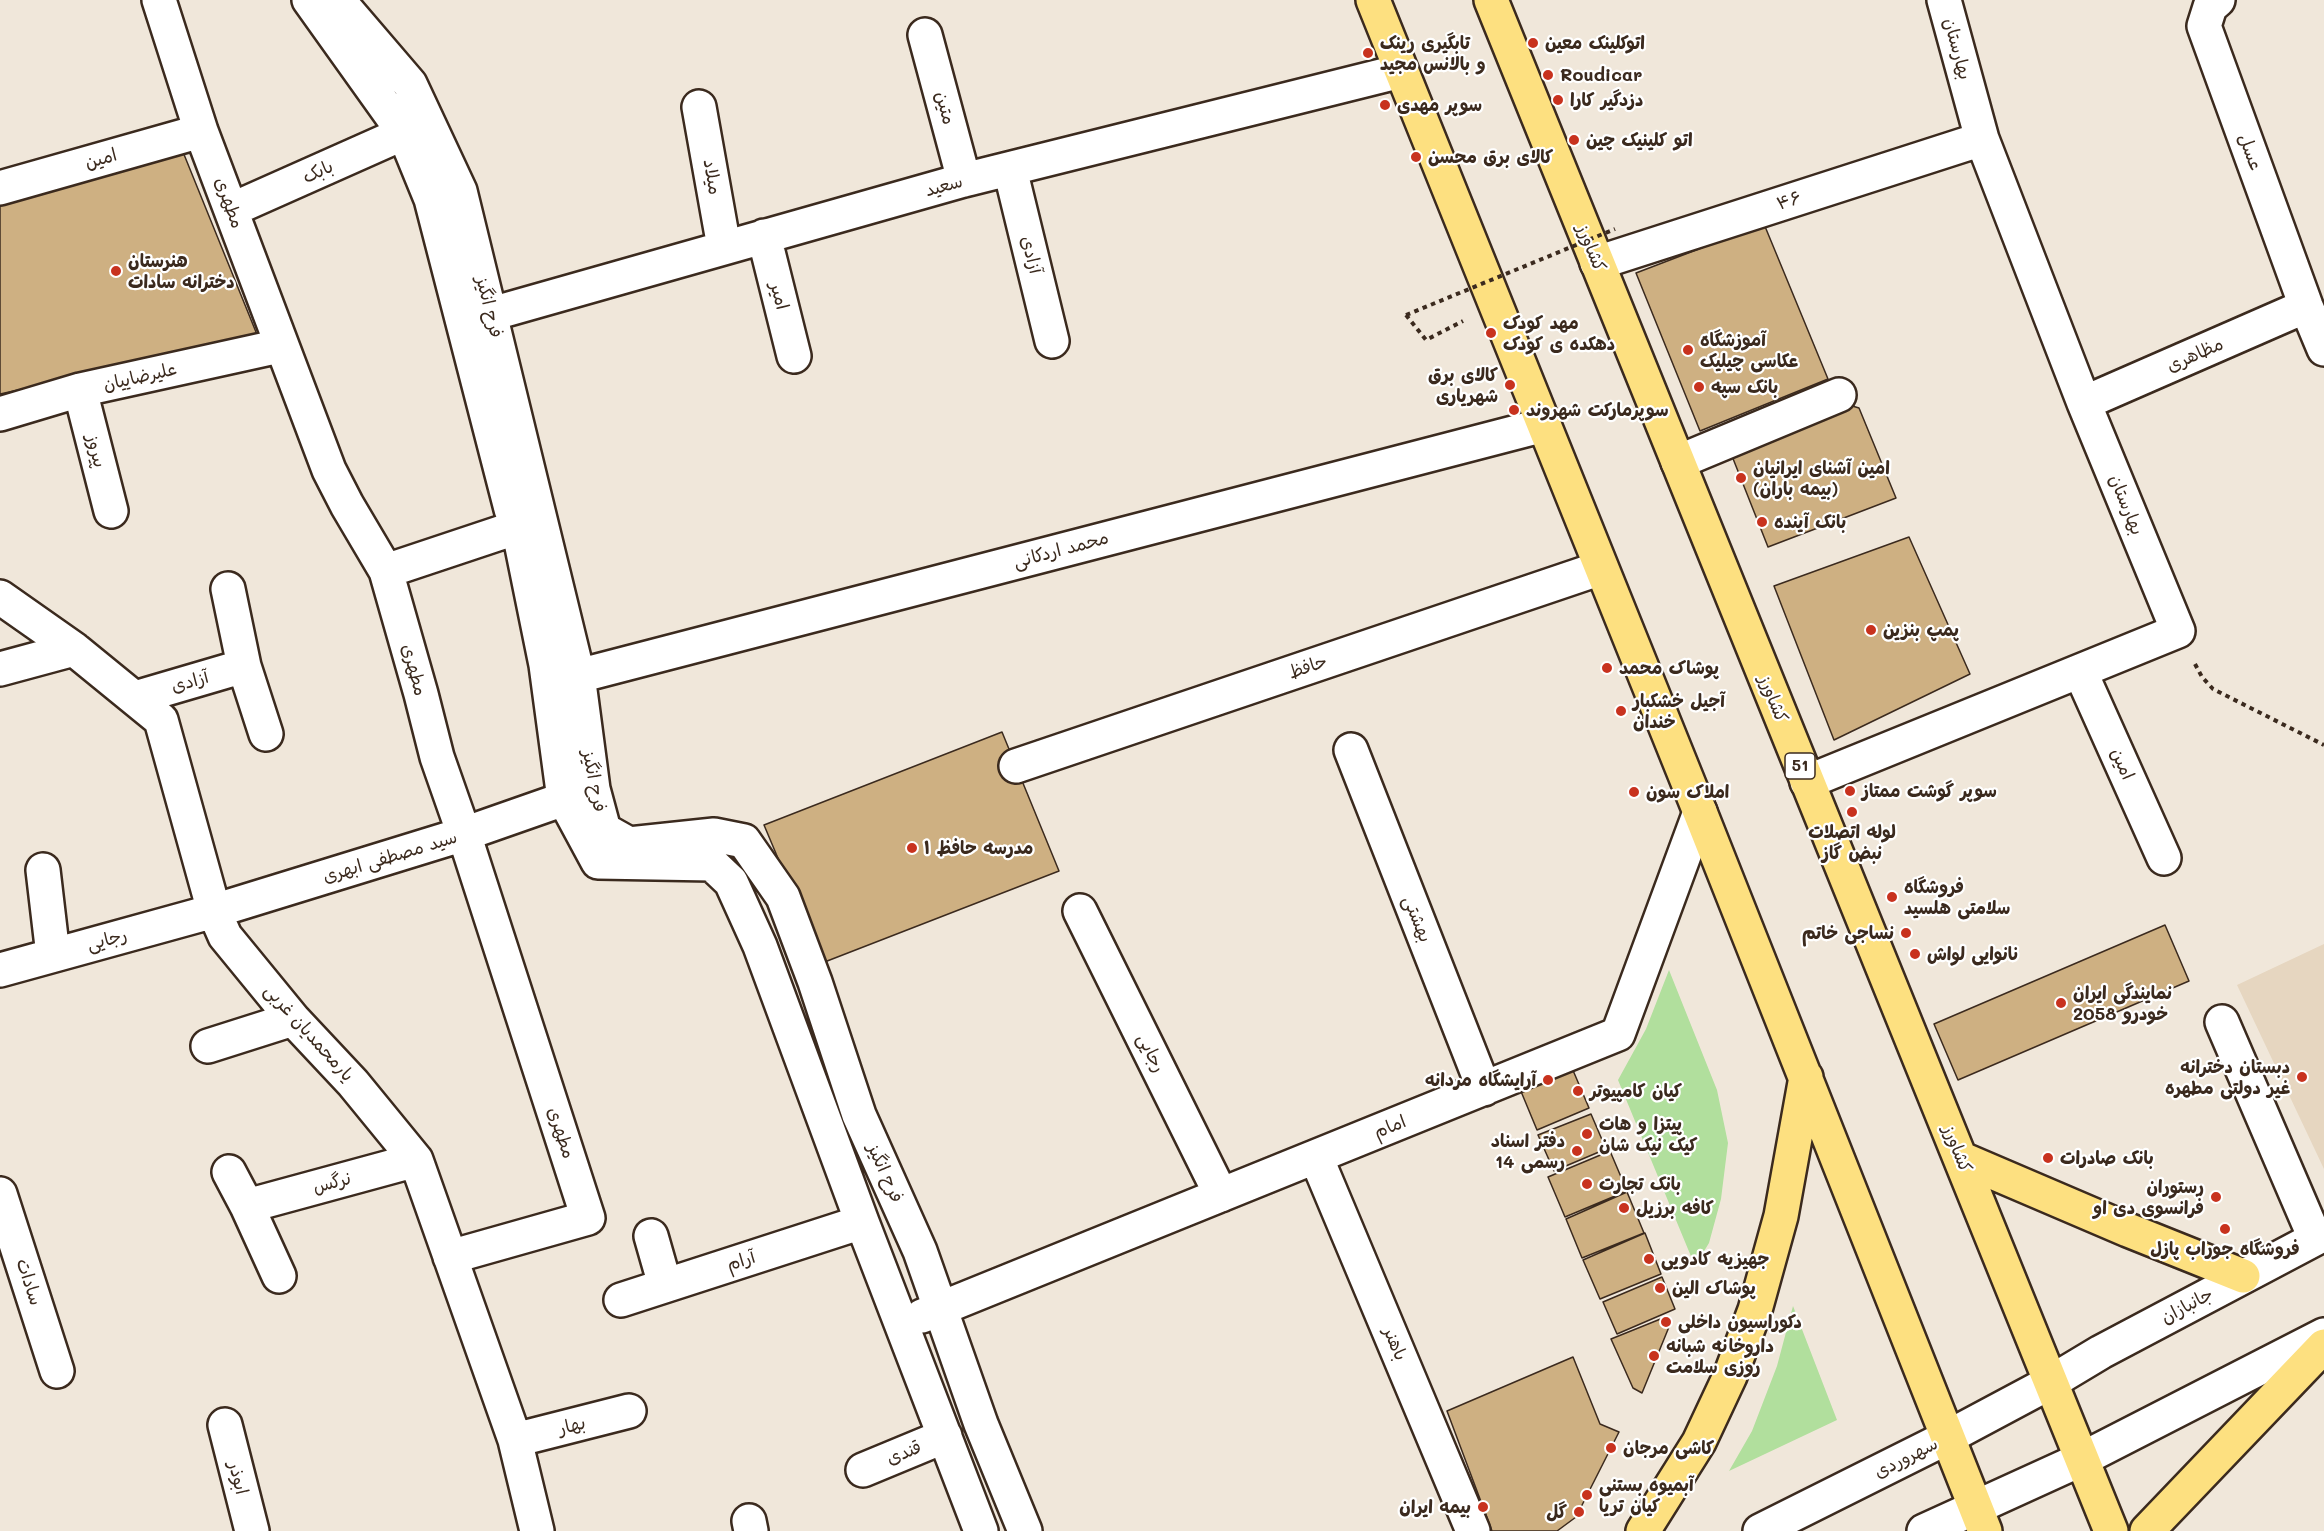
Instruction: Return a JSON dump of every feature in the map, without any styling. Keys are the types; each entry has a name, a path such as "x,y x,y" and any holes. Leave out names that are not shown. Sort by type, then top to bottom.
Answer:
{"main road":[{"path":"1373,0 1806,1077 1980,1519"},
{"name":"کشاورز","path":"1491,0 1962,1159 2110,1531"},
{"path":"1643,1531 1699,1442 1730,1376 1755,1310 1781,1216 1806,1077"},
{"path":"1962,1159 2243,1276"},
{"path":"2147,1531 2324,1346"}],"street":[{"name":"مطهری","path":"159,0 201,131 280,346 329,470 346,506 386,571 421,694 436,757 464,834 588,1218 450,1257"},
{"path":"309,0 404,133 476,318 518,527 560,680 564,799 598,862 712,864 731,882 759,946 981,1531"},
{"name":"فرح انگیز","path":"338,0 410,84 460,192 476,318 560,680 604,830 628,844 714,835 744,841 783,897 815,982 859,1115 920,1251 981,1424 1024,1531"},
{"name":"بهارستان","path":"1807,782 2178,631 2084,404 1982,139 1944,0"},
{"name":"عسل","path":"2218,0 2210,8 2204,26 2306,306 2324,349"},
{"name":"متین","path":"925,35 964,180"},
{"name":"سعید","path":"476,318 964,180 1401,71"},
{"name":"میلاد","path":"699,107 724,247"},
{"name":"امین","path":"1,183 201,131"},
{"name":"بابک","path":"231,210 404,133"},
{"name":"۴۶","path":"1597,263 1982,139"},
{"name":"آزادی","path":"1010,169 1052,341"},
{"name":"امیر","path":"764,236 794,356"},
{"name":"مظاهری","path":"2084,404 2306,306"},
{"name":"علیرضاییان","path":"0,414 80,390 280,346"},
{"name":"پیروز","path":"80,390 111,511"},
{"path":"1678,462 1839,395"},
{"name":"محمد اردکانی","path":"560,680 1544,425"},
{"path":"386,571 518,527"},
{"name":"حافظ","path":"1016,766 1601,568"},
{"path":"228,589 244,666 266,734"},
{"name":"یارمحمدیان غربی","path":"0,597 74,648 161,720 214,911 225,936 293,1019 353,1083 416,1160 515,1440 537,1531"},
{"path":"0,669 74,648"},
{"name":"آزادی","path":"135,698 244,666"},
{"name":"امین","path":"2080,671 2164,858"},
{"name":"بهشتی","path":"1351,750 1484,1089"},
{"name":"سید مصطفی ابهری","path":"214,911 464,834 564,799"},
{"name":"امام","path":"903,1324 1618,1034 1700,812"},
{"path":"43,870 53,955"},
{"name":"رجایی","path":"0,970 214,911"},
{"name":"رجایی","path":"1080,911 1221,1196"},
{"path":"208,1046 293,1019"},
{"path":"2222,1022 2320,1236"},
{"name":"باهنر","path":"1316,1157 1473,1531"},
{"name":"نرگس","path":"247,1206 416,1160"},
{"path":"229,1172 279,1276"},
{"name":"سادات","path":"0,1194 57,1371"},
{"name":"آرام","path":"621,1300 862,1222"},
{"path":"651,1236 665,1285"},
{"name":"جانبازان","path":"2051,1382 2101,1352 2320,1236"},
{"path":"1924,1531 1980,1519 2082,1459 2324,1335"},
{"name":"سهروردی","path":"1760,1531 1948,1437 2051,1382"},
{"name":"بهار","path":"515,1440 629,1411"},
{"name":"ابوذر","path":"225,1425 252,1531"},
{"name":"قندی","path":"863,1470 945,1436"}],"path":[{"path":"1426,340 1406,315 1615,229"},
{"path":"2202,677 2214,689 2230,699 2286,724 2324,745"}],"shaded area":[{"name":"دبستان دخترانه غیر دولتی مطهره","path":"2324,944 2324,1169 2237,985"}],"green space":[{"path":"1669,970 1717,1090 1728,1143 1721,1199 1709,1243 1695,1266 1618,1080 1646,1029"},
{"path":"1793,1306 1837,1420 1729,1471 1752,1431 1777,1366"}],"building":[{"name":"هنرستان دخترانه سادات","path":"183,152 258,337 0,394 0,206"},
{"path":"1764,224 1828,379 1700,431 1636,273"},
{"path":"1849,405 1859,408 1896,498 1768,547 1730,451"},
{"name":"پمپ بنزین","path":"1909,537 1970,674 1834,740 1774,586"},
{"name":"مدرسه حافظ ۱","path":"1002,732 1059,871 822,963 764,825"},
{"name":"نمایندگی ایران خودرو 2058","path":"2165,925 2189,981 1958,1080 1934,1024"},
{"path":"1572,1068 1589,1108 1537,1130 1520,1089"},
{"path":"1591,1114 1606,1149 1554,1171 1538,1135"},
{"name":"بانک تجارت","path":"1610,1151 1627,1191 1565,1217 1548,1177"},
{"path":"1627,1192 1644,1233 1582,1258 1566,1219"},
{"path":"1645,1233 1661,1274 1600,1299 1583,1260"},
{"path":"1662,1277 1675,1309 1617,1334 1603,1302"},
{"path":"1663,1318 1671,1322 1642,1393 1633,1388 1611,1339"},
{"path":"1573,1357 1600,1424 1619,1432 1576,1517 1557,1531 1492,1531 1447,1411"}],"place":[{"name":"اتوکلینک معین","path":"1533,43"},
{"name":"تابگیری رینک و بالانس مجید","path":"1368,53"},
{"name":"Roudicar","path":"1548,75"},
{"name":"دزدگیر کارا","path":"1558,100"},
{"name":"سوپر مهدی","path":"1385,105"},
{"name":"اتو کلینیک چین","path":"1574,140"},
{"name":"کالای برق محسن","path":"1416,157"},
{"name":"هنرستان دخترانه سادات","path":"116,271"},
{"name":"مهد کودک دهکده ی کودک","path":"1491,333"},
{"name":"آموزشگاه عکاسی چیلیک","path":"1688,350"},
{"name":"کالای برق شهریاری","path":"1510,385"},
{"name":"بانک سپه","path":"1699,387"},
{"name":"سوپرمارکت شهروند","path":"1514,410"},
{"name":"امین آشنای ایرانیان (بیمه باران)","path":"1741,478"},
{"name":"بانک آینده","path":"1762,522"},
{"name":"پمپ بنزین","path":"1871,630"},
{"name":"پوشاک محمد","path":"1607,668"},
{"name":"آجیل خشکبار خندان","path":"1621,711"},
{"name":"سوپر گوشت ممتاز","path":"1850,791"},
{"name":"املاک سون","path":"1634,792"},
{"name":"لوله اتصلات نبض گاز","path":"1852,812"},
{"name":"مدرسه حافظ ۱","path":"912,848"},
{"name":"فروشگاه سلامتی هلسید","path":"1892,897"},
{"name":"نساجی خاتم","path":"1906,933"},
{"name":"نانوایی لواش","path":"1915,954"},
{"name":"نمایندگی ایران خودرو 2058","path":"2061,1003"},
{"name":"دبستان دخترانه غیر دولتی مطهره","path":"2302,1077"},
{"name":"آرایشگاه مردانه","path":"1548,1080"},
{"name":"کیان کامپیوتر","path":"1578,1091"},
{"name":"پیتزا و هات کیک نیک شان","path":"1587,1134"},
{"name":"دفتر اسناد رسمی 14","path":"1577,1151"},
{"name":"بانک صادرات","path":"2048,1158"},
{"name":"بانک تجارت","path":"1587,1184"},
{"name":"رستوران فرانسوی دی او","path":"2216,1197"},
{"name":"کافه برزیل","path":"1624,1208"},
{"name":"فروشگاه جوراب پازل","path":"2225,1229"},
{"name":"جهیزیه کادویی","path":"1649,1259"},
{"name":"پوشاک الین","path":"1660,1288"},
{"name":"دکوراسیون داخلی","path":"1666,1322"},
{"name":"داروخانه شبانه روزی سلامت","path":"1654,1356"},
{"name":"کاشی مرجان","path":"1611,1448"},
{"name":"آبمیوه بستنی کیان تریا","path":"1587,1495"},
{"name":"بیمه ایران","path":"1483,1507"},
{"name":"گل","path":"1579,1512"}]}
